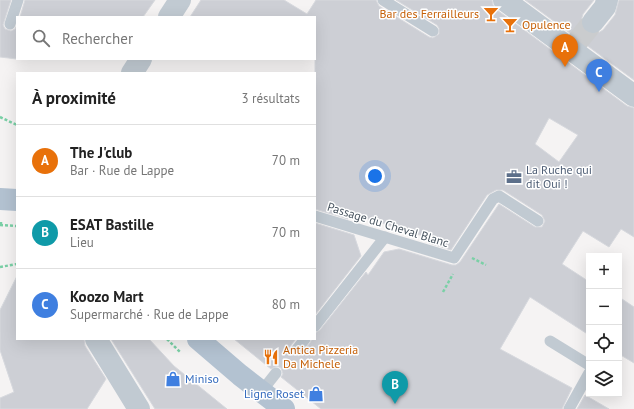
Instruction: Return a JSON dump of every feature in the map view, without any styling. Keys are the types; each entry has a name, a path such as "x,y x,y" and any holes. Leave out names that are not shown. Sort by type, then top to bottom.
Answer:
{"main road":[{"path":"199,340 261,392 284,409"}],"street":[{"path":"170,16 180,0"},
{"path":"504,0 574,46 634,96"},
{"path":"593,22 605,7 607,0"},
{"path":"133,72 140,60"},
{"path":"97,340 139,409"}],"lane":[{"path":"10,24 18,0"},
{"path":"383,0 433,31"},
{"name":"Passage du Cheval Blanc","path":"316,216 454,258 493,199 499,196 538,221"},
{"path":"316,325 385,237"},
{"path":"297,348 304,340"},
{"path":"550,341 586,363"},
{"path":"261,392 276,373"},
{"path":"569,409 586,378"}],"path":[{"path":"0,117 16,125"},
{"path":"0,225 16,226"},
{"name":"Passage du Cheval Blanc","path":"443,292 455,270 454,258"},
{"path":"0,267 16,264"}],"building":[{"path":"0,0 11,0 3,25 5,29 11,31 16,27 16,59 0,57"},
{"path":"25,0 155,0 144,16 20,16"},
{"path":"201,0 284,0 307,14 316,0 376,0 379,6 433,38 439,34 439,28 437,25 396,0 492,0 493,5 497,10 627,106 634,108 634,237 621,229 609,247 583,231 562,264 586,280 586,333 530,297 500,349 572,388 562,409 321,409 281,377 283,374 281,368 277,366 271,369 235,340 295,340 291,345 290,351 293,355 299,356 312,340 316,340 316,332 320,330 366,272 368,275 384,252 399,249 456,265 460,262 499,204 535,227 542,227 545,221 542,215 503,190 496,190 487,195 451,250 429,243 439,241 346,212 348,219 316,209 316,16 191,16","holes":["549,118 578,135 559,162 535,144"]},
{"path":"525,0 594,0 583,14 581,21 581,26 585,31 592,34 603,30 615,15 619,0 634,0 634,80"},
{"path":"316,223 354,235 361,256 316,314"},
{"path":"16,278 16,340 84,340 85,346 106,379 87,409 0,409 0,398 14,392 0,350 0,310"},
{"path":"622,299 634,307 634,363 622,356"},
{"path":"112,340 150,340 174,366 227,409 155,409"},
{"path":"585,395 586,397 609,409 577,409"}],"tunnel":[{"path":"577,42 593,22"}],"place":[{"name":"Bar des Ferrailleurs","path":"491,14"},
{"name":"Opulence","path":"510,25"},
{"name":"The J'club","path":"565,67"},
{"name":"Koozo Mart","path":"599,92"},
{"name":"La Ruche qui dit Oui !","path":"514,177"},
{"name":"Antica Pizzeria Da Michele","path":"271,357"},
{"name":"Miniso","path":"173,379"},
{"name":"Ligne Roset","path":"316,394"},
{"name":"ESAT Bastille","path":"395,404"}]}
